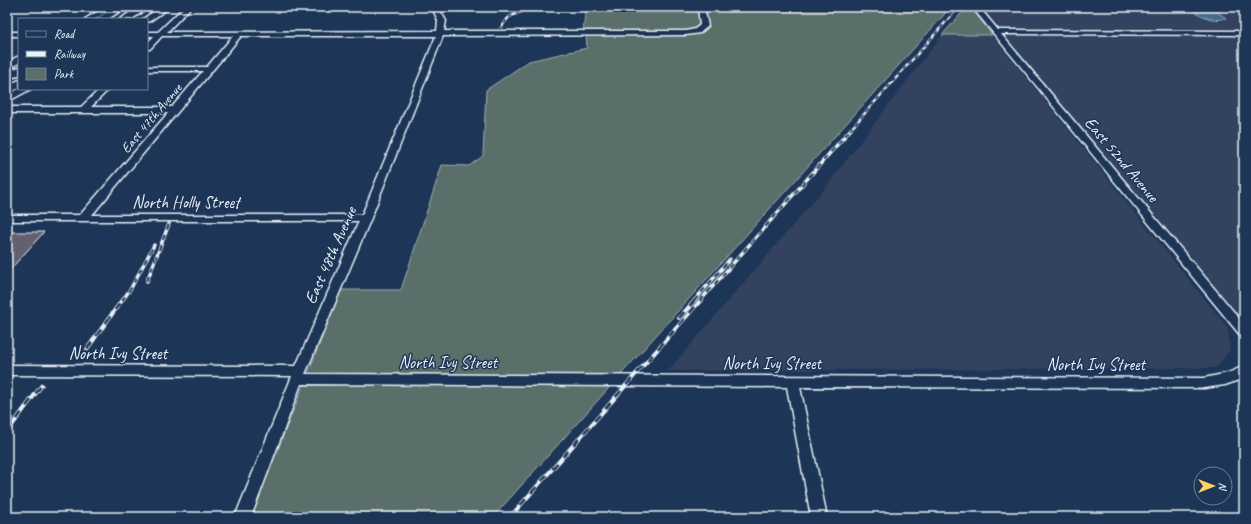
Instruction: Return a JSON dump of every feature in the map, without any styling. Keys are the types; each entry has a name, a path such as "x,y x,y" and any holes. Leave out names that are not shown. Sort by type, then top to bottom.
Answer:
{"highway":[{"path":"103,18 122,7"},
{"path":"108,18 127,7"},
{"path":"115,18 134,7"},
{"path":"126,18 145,7"},
{"path":"133,18 151,7"},
{"path":"140,18 156,7"},
{"path":"7,71 18,65"},
{"path":"7,77 18,71"},
{"path":"7,80 18,74"},
{"path":"7,87 18,87"},
{"path":"7,92 18,88"}],"main road":[{"path":"91,18 110,7"},
{"path":"148,18 166,7"},
{"path":"7,66 18,60"},
{"path":"7,99 18,90"}],"street":[{"path":"148,47 188,7"},
{"name":"East 48th Avenue","path":"243,517 298,375 366,218 440,34 442,22 435,7"},
{"path":"148,34 686,33 703,28 704,22 701,7"},
{"name":"East 52nd Avenue","path":"975,7 1244,332"},
{"path":"996,32 1244,33"},
{"path":"7,34 18,34"},
{"name":"East 47th Avenue","path":"83,218 239,34"},
{"path":"148,69 209,69"},
{"path":"83,110 103,90"},
{"path":"7,110 174,110"},
{"name":"North Holly Street","path":"7,218 366,218"},
{"name":"North Ivy Street","path":"7,370 792,381 1204,383 1222,381 1236,377 1244,371"},
{"path":"792,381 819,517"}],"shaded area":[{"path":"978,7 1244,7 1244,321 1001,35"},
{"path":"1188,7 1211,7 1226,18 1216,20 1211,19"},
{"path":"942,35 992,35 1228,328 1230,350 1216,368 668,371 824,189"}],"green space":[{"path":"586,7 951,7 493,517 251,517 341,290 401,290 442,165 469,166 483,156 486,90 529,61 587,48 586,35 583,31"},
{"path":"967,7 971,7 992,35 942,35"}],"building":[{"path":"7,232 44,232 7,273"}],"railway":[{"path":"499,30 509,17 532,7"},
{"path":"850,130 959,7"},
{"path":"700,301 851,129"},
{"path":"147,281 169,224"},
{"path":"122,301 131,288 154,245"},
{"path":"694,301 730,259"},
{"path":"87,349 122,300"},
{"path":"679,318 695,300"},
{"path":"510,517 701,300"},
{"path":"7,432 42,385"}]}
